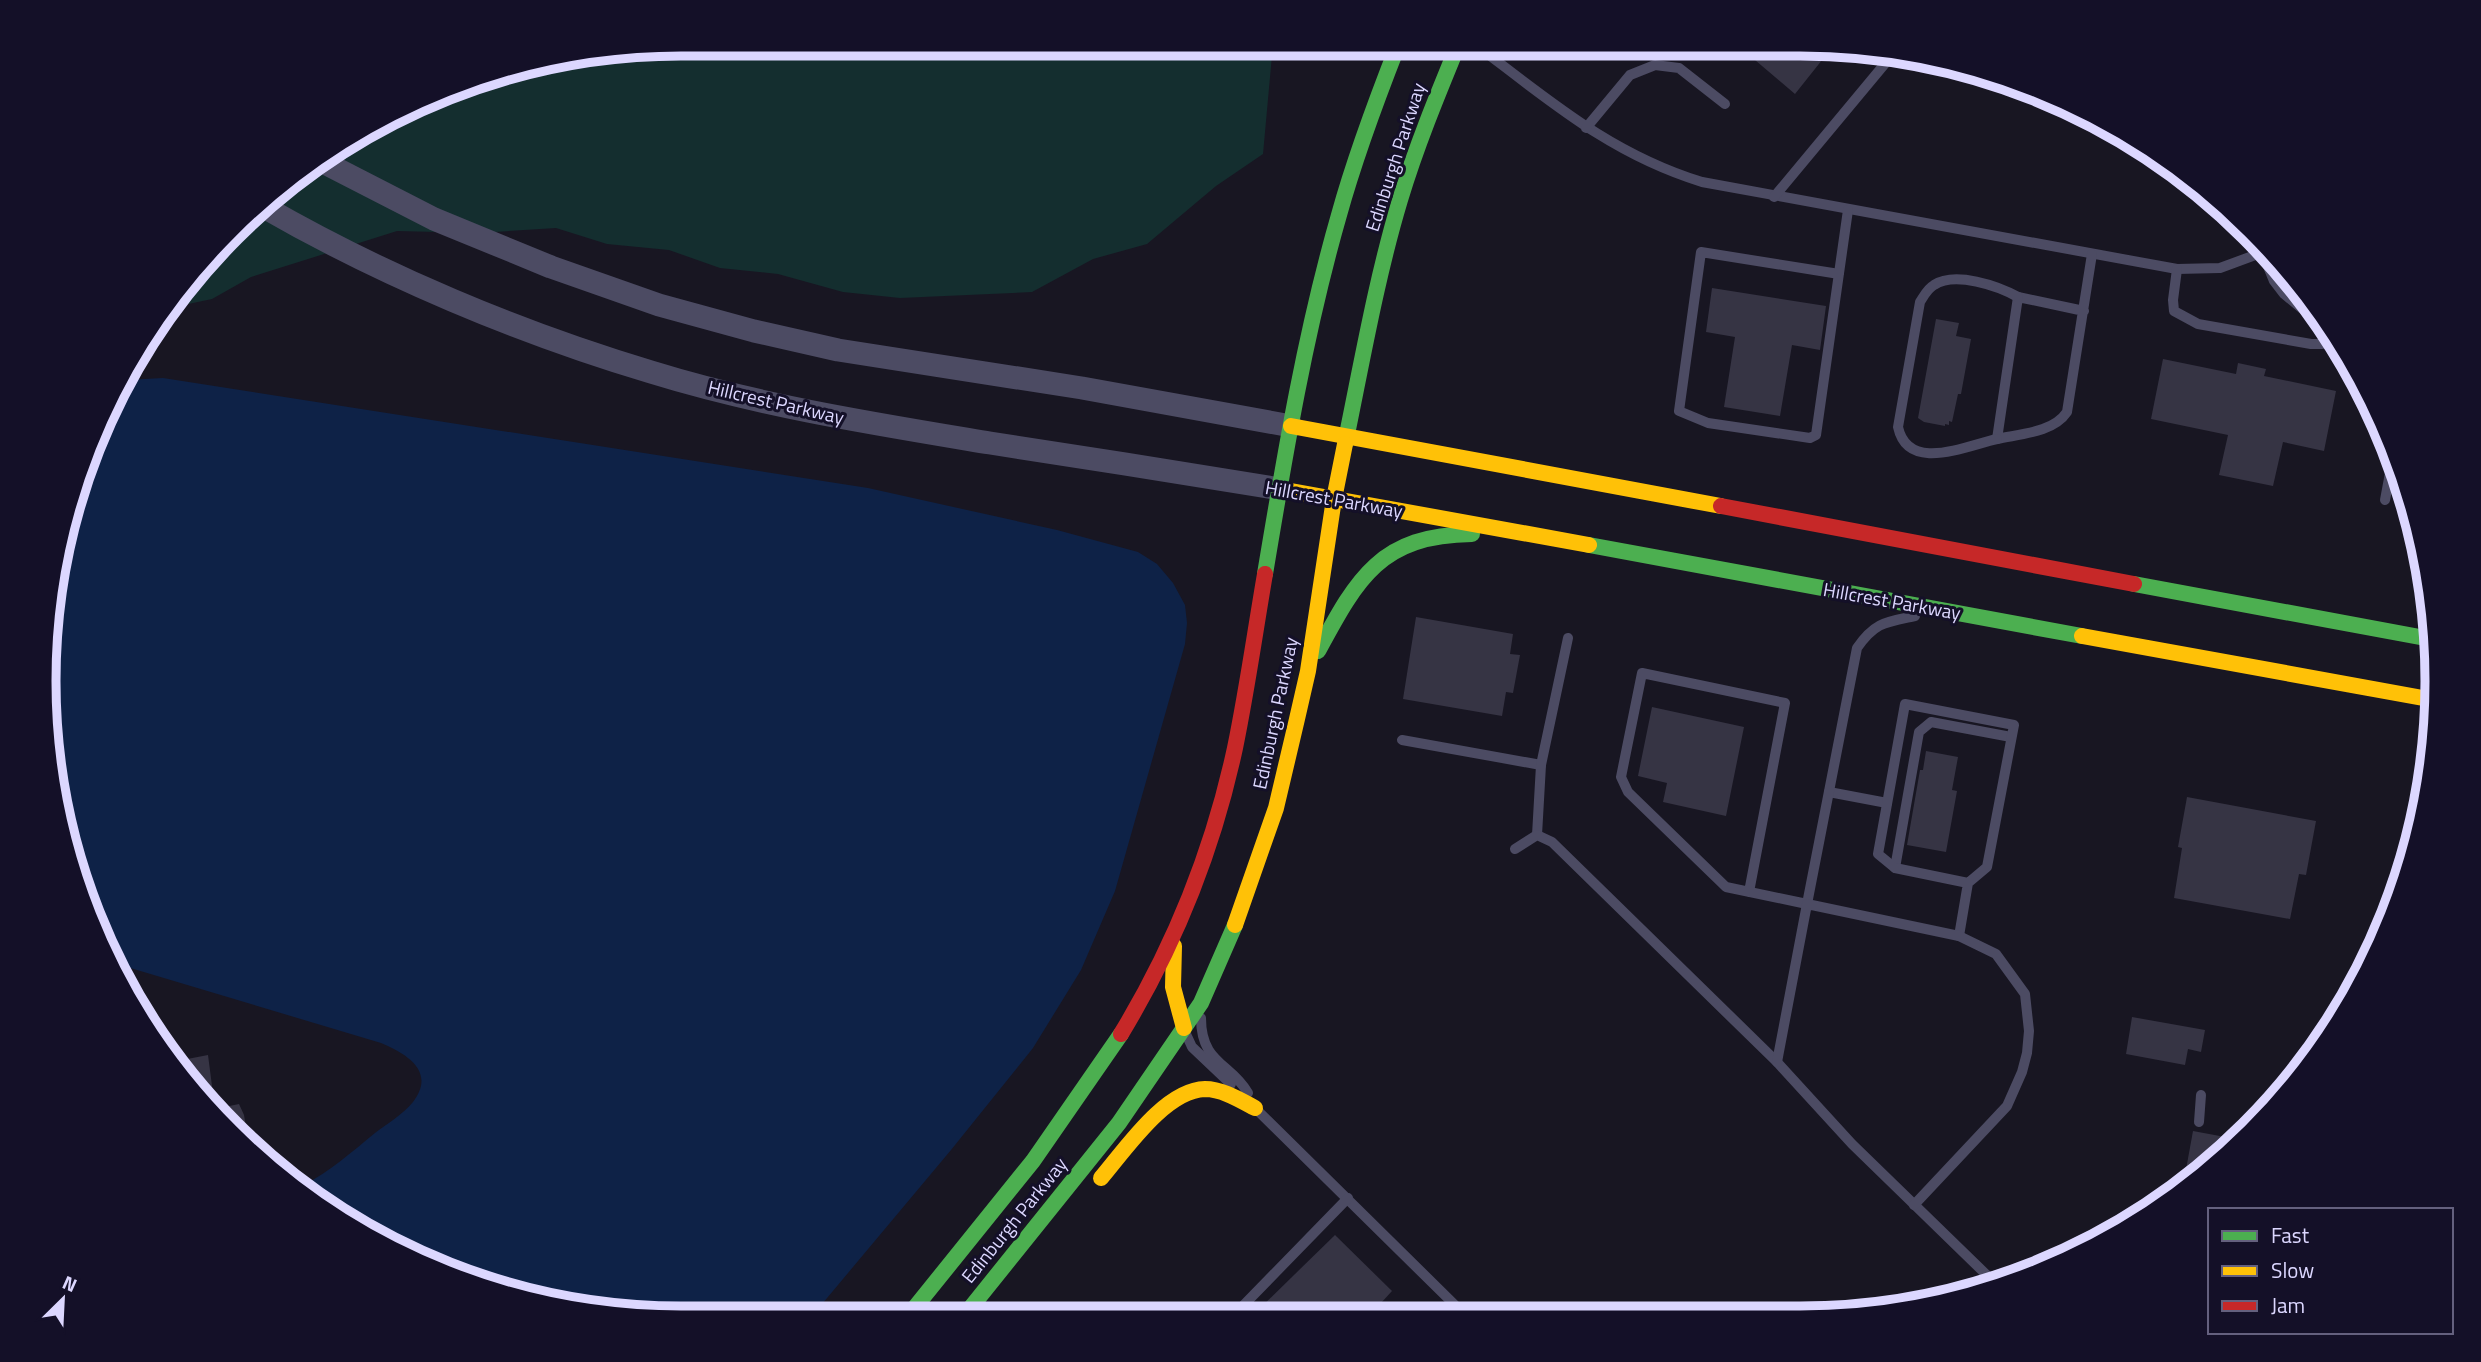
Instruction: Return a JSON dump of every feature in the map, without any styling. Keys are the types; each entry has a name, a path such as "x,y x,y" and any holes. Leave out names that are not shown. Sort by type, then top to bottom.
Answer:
{"main road":[{"name":"Edinburgh Parkway","path":"916,1306 1086,1090 1145,994 1175,934 1211,836 1235,747 1292,426 1339,211 1362,137 1394,56"},
{"name":"Edinburgh Parkway","path":"972,1306 1119,1123 1201,1003 1233,929 1276,808 1308,671 1334,499 1379,277 1426,121 1453,56"},
{"path":"1292,426 2424,638"},
{"name":"Hillcrest Parkway","path":"1280,489 2425,698"},
{"path":"1308,671 1349,596 1363,577 1380,562 1406,547 1434,537 1464,533 1542,537"},
{"path":"1175,934 1171,978 1176,1008 1184,1028"},
{"path":"1089,1191 1163,1107 1182,1094 1204,1089 1226,1094 1255,1108"},
{"path":"982,1293 1043,1244"}],"street":[{"path":"329,165 434,219 551,267 659,305 754,331 838,350 1082,388 1292,426"},
{"name":"Hillcrest Parkway","path":"270,210 317,237 493,316 551,340 652,373 734,394 886,426 1280,489"}],"lane":[{"path":"1491,56 1586,128 1631,155 1667,172 1702,182 2176,269 2220,268 2257,255"},
{"path":"1774,197 1887,62"},
{"path":"1586,128 1630,75 1655,65 1679,68 1725,104"},
{"path":"1839,274 1702,252 1679,411 1708,423 1810,438 1816,435 1839,274 1848,210"},
{"path":"2084,310 2018,297 2001,287 1960,280 1946,280 1927,290 1920,302 1898,427 1900,438 1908,448 1919,453 1934,454 2052,426 2061,421 2067,412 2084,310 2092,254"},
{"path":"2176,269 2174,311 2198,324 2311,344 2325,342"},
{"path":"2270,269 2274,281 2284,295 2302,309"},
{"path":"1997,439 2018,297"},
{"path":"2385,500 2390,474"},
{"path":"1777,1062 1857,648 1868,632 1881,623 1942,610"},
{"path":"1537,835 1541,765 1568,638"},
{"path":"1749,892 1785,703 1642,673 1621,777 1628,792 1726,887 1749,892 1959,936 1996,954 2025,995 2029,1031 2027,1052 2022,1072 2007,1106 1914,1205"},
{"path":"1959,936 1968,883 1987,867 2014,724 1905,704 1878,854 1895,868 1968,883"},
{"path":"1895,868 1919,732 1930,722 2011,737"},
{"path":"1402,740 1541,765"},
{"path":"1829,792 1887,803"},
{"path":"1515,849 1537,835"},
{"path":"1537,835 1552,842 1777,1062 1852,1144 1989,1277"},
{"path":"1201,1003 1201,1032 1214,1059 1245,1088 1255,1108"},
{"path":"1184,1028 1192,1047 1456,1306"},
{"path":"2199,1122 2201,1095"},
{"path":"1243,1306 1348,1198"}],"green space":[{"path":"1272,56 1263,154 1216,186 1147,244 1093,259 1032,292 900,298 843,292 778,274 720,268 669,250 607,244 556,228 479,233 397,231 251,277 212,299 182,305 239,239 269,211 334,161 405,120 480,89 519,77 599,61 640,57"}],"water":[{"path":"163,378 868,488 1057,530 1138,552 1157,564 1173,583 1185,605 1185,644 1115,891 1081,970 1033,1048 820,1306 681,1306 599,1301 519,1285 480,1273 405,1242 368,1222 308,1182 341,1161 413,1102 420,1091 422,1081 420,1072 408,1058 381,1043 125,966 89,882 77,843 61,763 56,681 61,599 77,519 104,442 134,380"}],"building":[{"path":"1757,57 1825,57 1795,94 1755,60"},
{"path":"1712,288 1826,306 1820,350 1792,345 1780,416 1724,407 1735,337 1706,332"},
{"path":"1936,319 1959,323 1956,336 1971,339 1961,394 1958,394 1952,422 1949,421 1949,425 1945,426 1924,422 1918,418"},
{"path":"2163,359 2236,374 2238,363 2266,369 2264,376 2336,391 2324,451 2283,442 2273,486 2219,475 2228,435 2151,419"},
{"path":"1416,617 1513,634 1510,654 1520,655 1513,693 1506,692 1502,716 1403,699"},
{"path":"1652,707 1744,727 1726,816 1663,802 1667,783 1638,776"},
{"path":"1926,751 1958,757 1952,790 1957,791 1946,852 1907,845 1920,770 1923,770"},
{"path":"2187,797 2316,821 2306,875 2299,874 2290,919 2174,898 2182,848 2178,847"},
{"path":"2132,1017 2205,1030 2201,1052 2188,1049 2185,1065 2126,1054"},
{"path":"208,1055 213,1095 211,1093 184,1060"},
{"path":"239,1104 246,1130 224,1107"},
{"path":"2193,1131 2227,1137 2212,1151 2185,1173"},
{"path":"1335,1235 1392,1291 1378,1306 1262,1306"}],"traffic: fast":[{"path":"1265,574 1297,394 1327,259 1359,150 1394,56"},
{"path":"1345,444 1391,230 1420,141 1454,56"},
{"path":"1318,651 1360,583 1375,566 1393,552 1441,536 1472,534"},
{"path":"1589,545 2082,636"},
{"path":"2134,584 2424,638"},
{"path":"972,1306 1119,1123 1201,1003 1235,925"},
{"path":"916,1306 1033,1161 1121,1034"}],"traffic: slow":[{"path":"1291,426 1721,506"},
{"path":"1235,925 1276,808 1308,671 1345,444"},
{"path":"1280,489 1589,545"},
{"path":"2082,636 2425,698"},
{"path":"1174,946 1173,987 1184,1028"},
{"path":"1101,1178 1147,1123 1175,1099 1190,1092 1205,1089 1218,1091 1255,1108"}],"traffic: jam":[{"path":"1721,506 2134,584"},
{"path":"1121,1034 1175,931 1216,823 1239,726 1265,574"}]}
